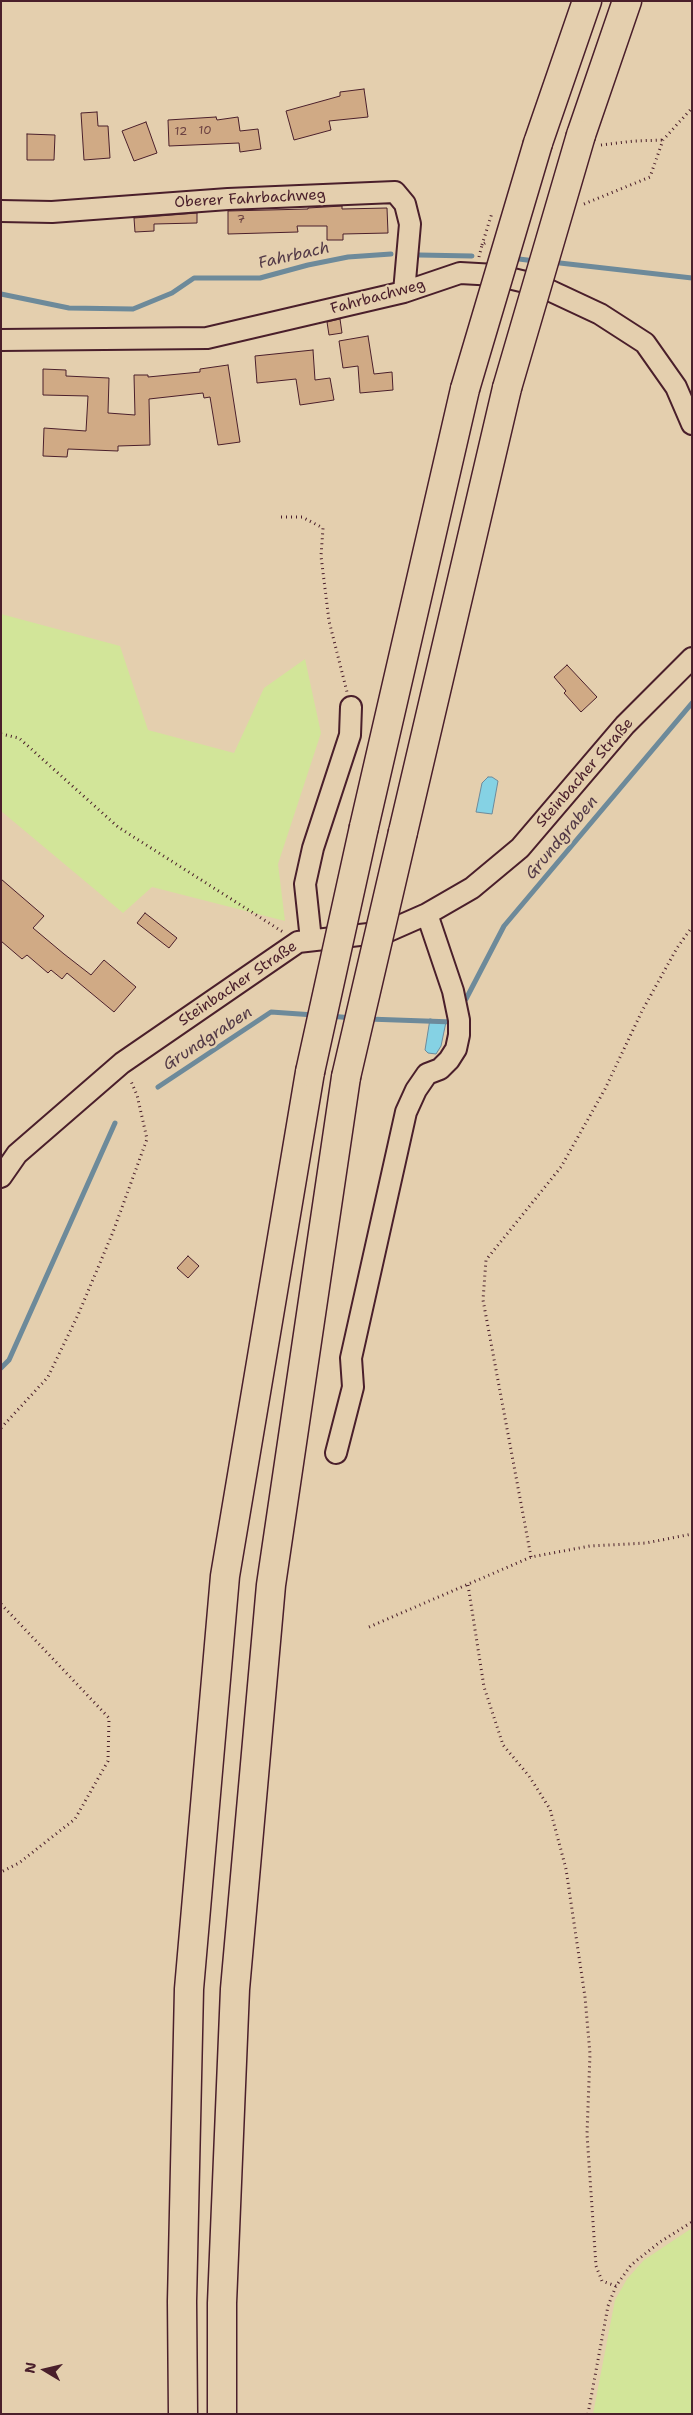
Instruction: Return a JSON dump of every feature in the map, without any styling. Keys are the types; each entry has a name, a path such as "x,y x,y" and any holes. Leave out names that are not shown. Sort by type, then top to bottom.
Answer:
{"highway":[{"path":"183,2414 182,2293 189,1989 225,1576 310,1072 364,827 465,389 538,143 586,1"},
{"path":"222,2414 222,2303 235,1989 269,1615 346,1077 507,388 581,135 628,1"}],"street":[{"name":"Oberer Fahrbachweg","path":"1,211 52,212 228,199 395,192 405,204 410,224 404,292"},
{"name":"Fahrbachweg","path":"1,340 207,338 404,292 460,272 496,275 538,285 600,314 645,343 676,387 692,424"},
{"name":"Steinbacher Straße","path":"1,1177 17,1154 122,1063 304,941 386,932 427,914 472,888 520,848 625,725 692,658"},
{"path":"304,941 305,884 313,848 350,734 352,707"},
{"path":"336,1453 353,1387 351,1358 406,1112 416,1090 427,1074 440,1069 449,1060 456,1048 459,1035 460,1020 453,991 427,914"}],"path":[{"path":"663,140 692,108"},
{"path":"281,517 302,517 323,528 321,556 329,621 352,707"},
{"path":"1,734 18,738 118,827 304,941"},
{"path":"531,1557 483,1300 486,1260 561,1167 605,1089 642,1011 664,971 692,927"},
{"path":"1,1428 48,1377 78,1315 113,1232 147,1139 138,1095 122,1063"},
{"path":"369,1627 531,1557 590,1546 646,1542 692,1534"},
{"path":"468,1585 484,1687 503,1745 529,1776 550,1809 566,1869 585,1997 590,2054 587,2134 596,2266 602,2282 616,2286"},
{"path":"1,1604 109,1718 108,1761 75,1819 19,1863 1,1872"},
{"path":"588,2414 608,2306 616,2286 631,2265 660,2242 692,2222"}],"green space":[{"path":"1,614 120,646 148,730 234,753 264,688 305,659 321,733 278,864 285,921 152,887 123,913 1,811"},
{"path":"692,2228 692,2414 593,2414 615,2300 627,2279 644,2260"}],"water":[{"path":"488,777 498,781 492,814 476,812 482,783"},
{"path":"430,1019 446,1022 441,1046 436,1054 428,1053 425,1050"}],"building":[{"path":"364,89 368,117 329,121 331,130 294,140 286,111 340,96 340,92"},
{"path":"97,112 98,126 108,126 110,158 84,160 81,113"},
{"path":"216,117 217,120 238,117 240,131 258,129 261,149 240,152 239,143 169,146 168,120"},
{"path":"146,122 157,153 134,161 122,131"},
{"path":"27,134 55,135 54,160 27,160"},
{"path":"342,206 342,209 387,208 388,233 343,234 343,240 327,240 327,226 297,226 298,232 228,234 228,211 308,209"},
{"path":"197,213 197,223 154,224 154,231 135,232 134,218"},
{"path":"340,319 342,333 329,335 327,322"},
{"path":"368,336 374,374 392,372 393,390 360,393 358,366 343,368 339,341"},
{"path":"313,350 315,380 330,378 334,400 300,405 296,379 257,383 255,356"},
{"path":"228,365 240,442 218,445 210,397 204,398 203,393 149,399 150,445 118,446 118,451 68,449 67,457 43,456 44,428 86,431 88,396 43,395 43,369 66,370 66,376 109,378 108,413 135,415 134,375 148,375 148,377 200,372 200,369"},
{"path":"567,665 597,697 581,712 564,693 566,691 554,677"},
{"path":"1,879 44,916 33,928 64,954 91,975 104,960 136,987 114,1012 67,973 62,979 51,970 48,973 27,955 22,959 1,941"},
{"path":"145,913 177,938 169,948 137,923"},
{"path":"188,1256 199,1266 188,1278 177,1268"}],"waterway":[{"name":"Fahrbach","path":"1,294 69,308 133,309 172,293 194,278 260,278 308,265 348,257 391,254"},
{"name":"Fahrbach","path":"419,255 472,256"},
{"name":"Fahrbach","path":"511,258 535,261"},
{"name":"Fahrbach","path":"551,262 692,278"},
{"name":"Grundgraben","path":"466,999 504,926 692,703"},
{"name":"Grundgraben","path":"158,1087 271,1012 314,1015"},
{"name":"Grundgraben","path":"330,1016 352,1018"},
{"name":"Grundgraben","path":"368,1019 453,1022"},
{"name":"Grundgraben","path":"1,1368 9,1360 115,1123"}]}
